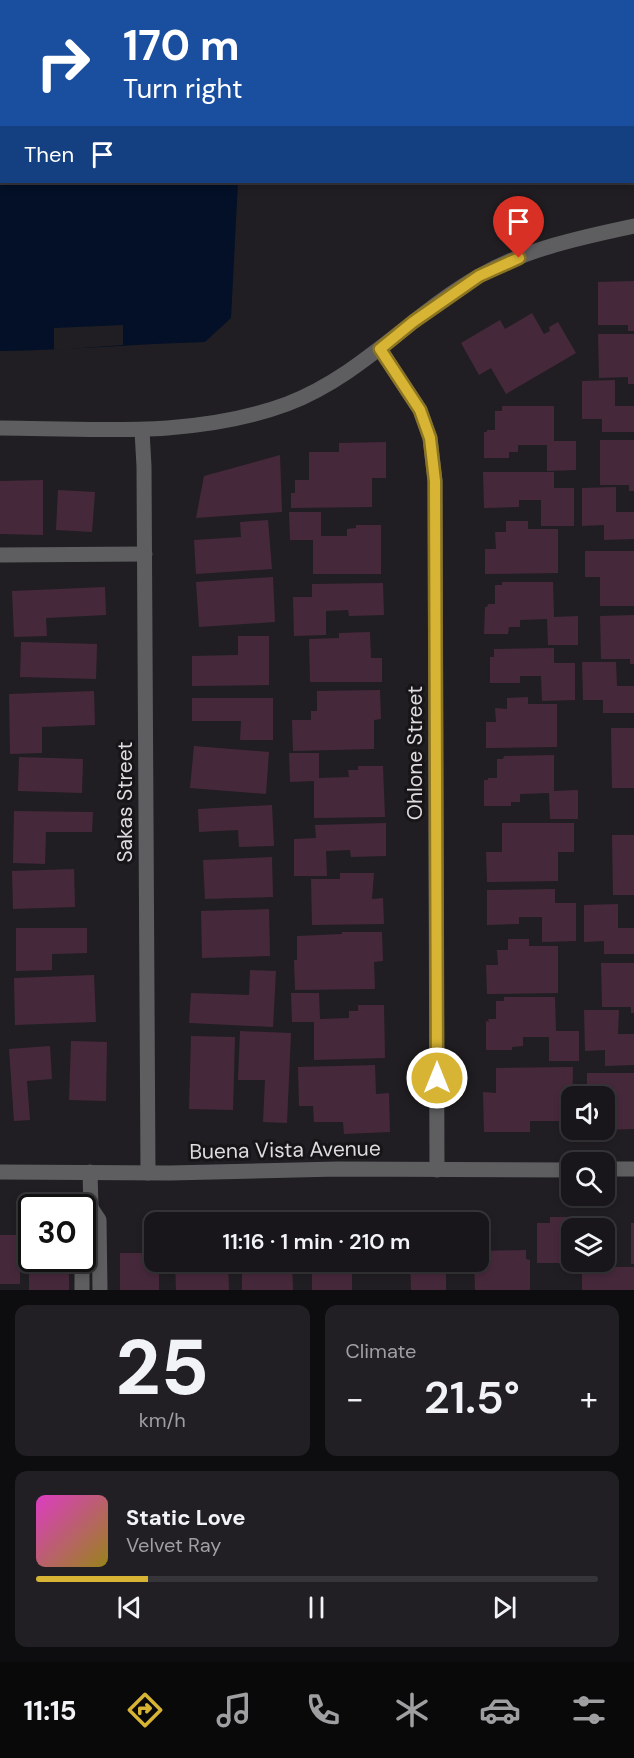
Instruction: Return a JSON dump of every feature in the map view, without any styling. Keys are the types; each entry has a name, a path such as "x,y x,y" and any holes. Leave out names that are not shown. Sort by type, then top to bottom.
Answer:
{"street":[{"path":"0,428 142,430 192,427 238,418 287,404 337,379 479,276 519,258 587,236 634,226"},
{"name":"Ohlone Street","path":"380,349 420,410 430,438 435,481 437,1170"},
{"name":"Sakas Street","path":"142,430 145,554 148,1173"},
{"path":"0,555 145,554"},
{"path":"615,1169 634,1169"},
{"name":"Buena Vista Avenue","path":"0,1172 561,1170"},
{"path":"90,1172 91,1194"},
{"path":"96,1216 99,1220 100,1290"},
{"path":"82,1272 82,1290"}],"water":[{"path":"0,183 238,183 231,318 205,342 0,351"}],"pier":[{"path":"123,325 123,345 54,350 54,328"}],"building":[{"path":"634,281 634,331 628,331 628,325 598,325 598,282"},
{"path":"532,313 544,334 550,331 549,327 558,322 576,353 506,394 491,368 479,375 461,343 500,320 505,329"},
{"path":"598,334 634,334 634,384 628,384 628,377 599,378"},
{"path":"615,380 615,406 634,406 634,432 602,432 602,419 582,419 582,381"},
{"path":"502,406 554,406 554,441 576,441 576,470 547,471 547,445 518,445 518,452 509,452 509,458 484,458 484,432 495,430 495,411 502,411"},
{"path":"600,440 634,440 634,491 629,491 629,485 600,485"},
{"path":"386,442 386,478 372,478 372,507 291,508 291,493 295,493 295,480 309,480 309,452 339,452 339,443"},
{"path":"280,455 282,512 196,518 204,476"},
{"path":"483,472 554,472 554,488 574,488 574,526 541,526 541,500 519,500 519,507 484,508"},
{"path":"43,480 43,535 0,534 0,481"},
{"path":"616,487 616,512 634,512 634,539 604,540 604,525 582,526 582,488"},
{"path":"58,490 95,492 92,532 56,530"},
{"path":"289,512 321,512 321,536 347,536 347,529 356,528 356,525 381,525 381,574 313,574 313,540 290,540"},
{"path":"268,520 272,569 196,574 194,540 241,537 240,522"},
{"path":"506,521 528,521 528,529 558,529 558,573 485,574 485,549 496,549 495,532 506,532"},
{"path":"585,551 634,551 634,606 600,606 600,577 585,577"},
{"path":"273,577 275,622 199,627 196,582"},
{"path":"502,582 553,582 554,617 578,616 578,645 548,645 547,619 520,620 520,627 509,627 508,634 484,634 485,607 488,604 495,604 495,585 502,585"},
{"path":"383,583 384,615 349,616 348,610 326,611 326,635 294,636 293,597 312,597 312,584"},
{"path":"105,587 106,615 46,618 47,636 14,637 12,591"},
{"path":"634,615 634,664 630,664 630,659 601,659 600,616"},
{"path":"370,632 371,658 382,658 382,682 310,682 309,639 339,638 339,633"},
{"path":"238,636 269,636 269,685 192,686 192,656 238,655"},
{"path":"21,642 97,644 96,679 20,677"},
{"path":"554,648 554,663 575,663 575,700 542,701 541,676 520,676 520,683 490,683 490,657 494,657 494,649"},
{"path":"582,662 616,662 617,686 634,686 634,713 603,713 603,700 583,700"},
{"path":"380,690 381,719 374,720 374,749 293,751 292,720 311,720 311,711 317,711 317,691"},
{"path":"94,691 95,725 42,727 42,753 10,754 9,694"},
{"path":"528,697 528,704 557,704 557,747 486,748 486,722 496,722 495,708 507,709 507,698"},
{"path":"192,698 273,698 273,740 240,740 241,721 192,721"},
{"path":"611,728 634,728 634,788 612,788"},
{"path":"194,746 269,752 266,794 190,788"},
{"path":"289,753 319,753 319,778 349,777 348,770 358,770 358,766 383,766 385,817 314,818 314,781 290,782"},
{"path":"554,755 554,791 578,790 578,819 550,819 549,793 520,794 520,802 511,802 511,806 484,806 484,780 497,778 497,759 503,759 504,756"},
{"path":"19,757 83,759 82,793 18,791"},
{"path":"272,805 274,846 239,847 238,830 199,832 198,809"},
{"path":"14,811 93,812 92,832 46,832 45,864 13,863"},
{"path":"386,823 386,856 351,857 350,850 326,851 327,876 294,876 294,839 316,838 315,825"},
{"path":"502,823 574,823 574,852 558,852 558,881 487,882 486,852 502,852"},
{"path":"612,835 634,835 634,895 613,895"},
{"path":"272,857 273,897 205,899 203,860"},
{"path":"74,869 75,907 13,909 12,871"},
{"path":"340,873 374,873 372,899 383,898 384,924 312,925 311,879 340,879"},
{"path":"555,889 555,903 576,903 576,941 542,942 542,917 519,917 519,924 487,925 487,890"},
{"path":"618,904 618,928 634,928 634,954 604,954 604,941 584,942 584,905"},
{"path":"269,909 270,956 202,958 201,911"},
{"path":"16,928 87,928 87,953 52,954 52,970 16,971"},
{"path":"342,932 382,932 383,961 374,962 375,989 295,990 294,960 297,960 297,936 342,934"},
{"path":"508,939 529,939 529,946 558,946 558,993 487,994 486,965 498,965 497,950 508,950"},
{"path":"601,963 634,963 634,1013 631,1013 631,1007 602,1007"},
{"path":"250,970 276,971 273,1027 189,1023 191,993 249,995"},
{"path":"94,975 96,1022 15,1025 14,978"},
{"path":"291,993 319,993 320,1019 349,1018 349,1011 358,1011 358,1005 384,1005 385,1058 314,1060 314,1022 292,1022"},
{"path":"504,997 555,997 556,1031 579,1031 579,1061 549,1061 549,1037 523,1037 523,1046 512,1047 512,1050 486,1050 486,1021 496,1019 496,1001 504,1001"},
{"path":"584,1010 619,1010 618,1034 634,1034 634,1065 605,1066 605,1050 585,1051"},
{"path":"240,1031 291,1033 287,1123 263,1122 265,1080 238,1080"},
{"path":"191,1036 235,1037 233,1110 189,1109"},
{"path":"71,1041 107,1042 106,1101 69,1100"},
{"path":"50,1046 52,1079 27,1081 30,1120 14,1121 9,1049"},
{"path":"375,1065 376,1094 389,1093 390,1132 344,1134 343,1122 314,1122 313,1106 299,1106 298,1067"},
{"path":"573,1067 573,1086 561,1086 559,1121 530,1121 530,1132 484,1132 483,1092 496,1093 496,1068"},
{"path":"587,1073 634,1073 634,1129 615,1130 615,1086 587,1086"},
{"path":"550,1217 567,1217 561,1218 561,1263 537,1263 537,1223 550,1223"},
{"path":"631,1223 634,1223 634,1264 631,1264"},
{"path":"0,1235 18,1235 20,1284 0,1284"},
{"path":"526,1250 526,1259 530,1260 530,1290 475,1290 474,1272 489,1272 489,1251"},
{"path":"120,1253 144,1253 144,1272 159,1272 159,1290 120,1290"},
{"path":"615,1267 634,1267 634,1290 582,1290 582,1272 615,1272"},
{"path":"29,1272 69,1272 69,1290 29,1290"},
{"path":"175,1272 228,1272 229,1290 176,1290"},
{"path":"242,1272 292,1272 293,1290 242,1290"},
{"path":"312,1272 352,1272 352,1290 312,1290"},
{"path":"410,1272 446,1272 446,1290 411,1290"}],"route":[{"path":"437,1078 435,481 430,438 420,410 380,349 413,322 479,276 519,258"}]}
